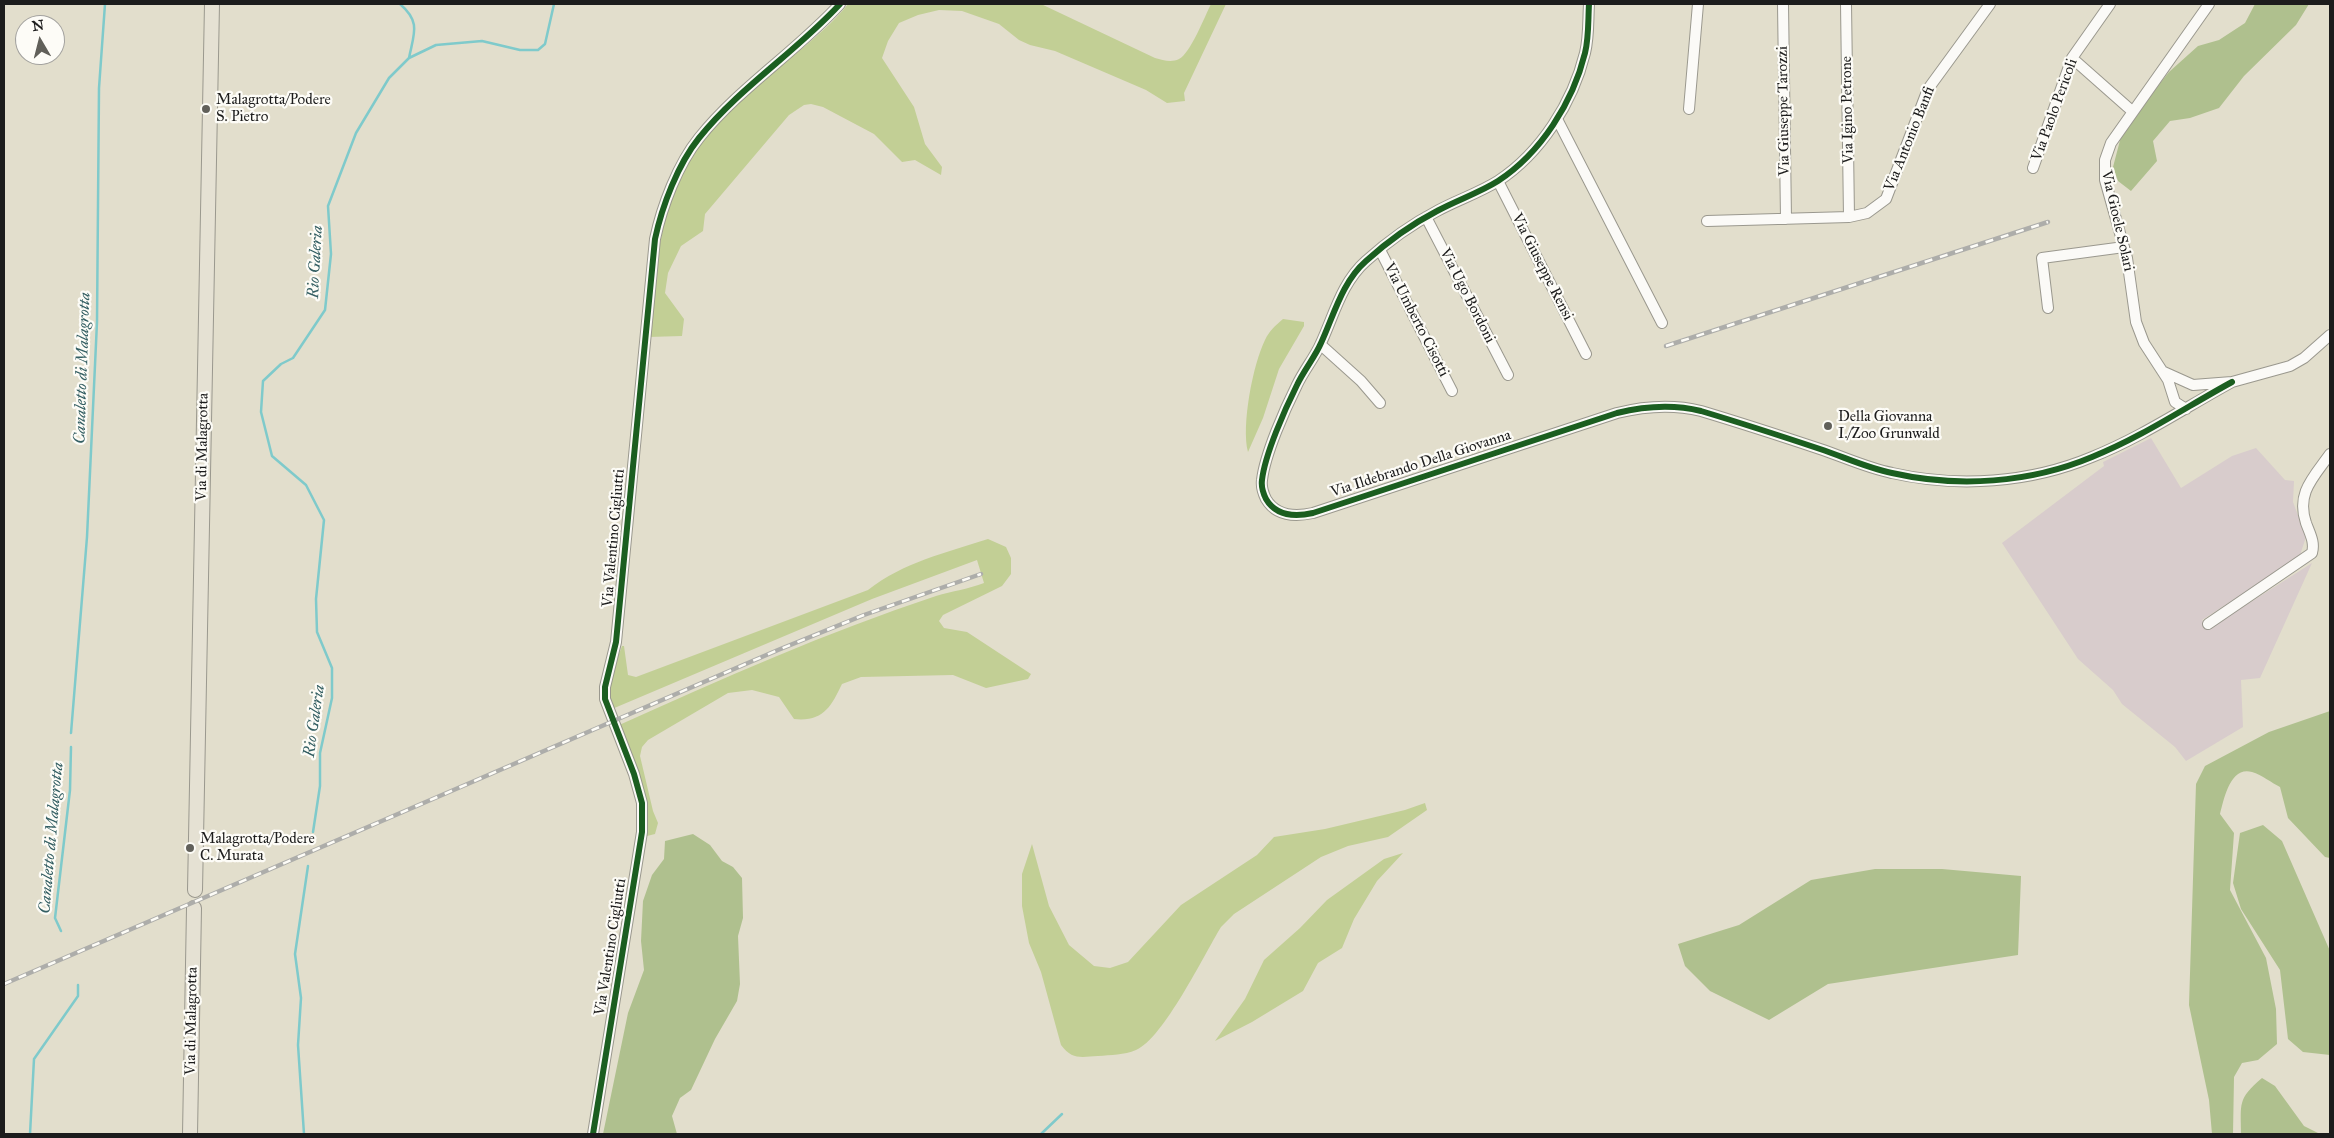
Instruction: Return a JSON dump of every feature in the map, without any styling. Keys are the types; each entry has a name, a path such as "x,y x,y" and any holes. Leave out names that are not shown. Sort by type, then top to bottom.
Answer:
{"main road":[{"name":"Via di Malagrotta","path":"195,890 212,4"},
{"name":"Via di Malagrotta","path":"190,1134 194,908"}],"street":[{"name":"Via Valentino Cigliutti","path":"593,1134 642,832 642,803 634,774 608,710 605,687 616,642 655,239 661,212 671,188 698,140 753,84 840,4"},
{"name":"Via Ildebrando Della Giovanna","path":"1589,4 1585,52 1574,86 1557,119 1532,150 1498,181 1426,217 1380,250 1365,261 1347,284 1320,345 1297,384 1288,404 1262,479 1263,492 1268,502 1277,510 1290,515 1316,512 1617,413 1648,407 1676,406 1695,409 1890,473 1958,481 1998,480 2053,470 2093,457 2186,409"},
{"path":"1689,109 1698,4"},
{"name":"Via Giuseppe Tarozzi","path":"1783,4 1786,219"},
{"name":"Via Igino Petrone","path":"1846,4 1850,217"},
{"name":"Via Antonio Banfi","path":"1708,221 1850,217 1867,213 1886,199 1928,89 1990,4"},
{"name":"Via Paolo Pericoli","path":"2034,168 2072,58 2110,4"},
{"name":"Via Gioele Solari","path":"2173,398 2164,372 2150,352 2139,331 2124,247 2108,190 2105,160 2109,146 2132,111 2209,4"},
{"path":"2072,58 2132,111"},
{"path":"1557,119 1662,323"},
{"name":"Via Giuseppe Rensi","path":"1498,181 1586,354"},
{"name":"Via Ugo Bordoni","path":"1426,217 1508,375"},
{"path":"2048,308 2042,258 2124,247"},
{"name":"Via Umberto Cisotti","path":"1380,250 1452,391"},
{"path":"2164,372 2193,385 2232,382 2270,373 2294,364 2330,335"},
{"path":"1320,345 1361,381 1380,403"},
{"path":"2173,398 2180,407 2186,409 2232,382"},
{"path":"2193,385 2196,403"},
{"path":"2166,421 2173,398"},
{"path":"2208,624 2312,553 2313,540 2301,507 2302,497 2330,454"}],"shaded area":[{"path":"2151,438 2181,488 2232,456 2256,448 2285,480 2294,481 2293,502 2306,537 2299,558 2202,620 2210,628 2312,563 2260,678 2241,680 2243,727 2186,761 2175,747 2122,704 2113,690 2078,659 2002,543 2104,466 2103,462"}],"green space":[{"path":"848,4 1041,4 1155,58 1170,61 1179,59 1188,50 1211,4 1226,4 1184,93 1185,101 1167,103 1146,90 1055,51 1030,45 1019,40 999,24 962,11 939,10 918,15 899,23 888,41 882,58 914,107 925,144 942,167 941,175 915,160 902,162 874,134 823,107 811,104 804,105 789,115 705,214 703,231 681,246 668,273 665,293 684,319 682,336 648,337 658,258 669,204 690,156 705,135 733,107 819,34"},
{"path":"2255,4 2309,4 2296,25 2244,76 2219,108 2190,118 2170,121 2153,141 2157,161 2131,191 2118,181 2113,167 2123,129 2169,72 2198,46 2219,40 2245,23"},
{"path":"1283,319 1304,322 1304,326 1279,369 1263,418 1248,452 1246,441 1247,411 1256,364 1267,337 1272,329"},
{"path":"988,539 1006,547 1011,558 1011,574 1002,586 943,615 939,621 944,628 967,632 1031,674 1028,679 986,688 953,675 861,677 842,684 834,700 825,711 812,718 804,719 794,719 779,697 752,690 728,693 648,740 642,747 640,756 653,811 658,823 655,834 647,836 640,778 631,751 617,726 735,674 855,625 936,596 984,583 977,560 872,599 612,709 609,685 622,646 624,646 628,675 636,677 868,590 896,572 925,559"},
{"path":"2330,711 2330,858 2325,857 2288,818 2280,787 2252,772 2244,771 2233,779 2229,785 2220,814 2234,833 2230,890 2266,958 2276,1009 2277,1044 2258,1060 2242,1063 2234,1077 2233,1134 2212,1134 2209,1100 2189,1005 2196,784 2205,766 2269,732"},
{"path":"1425,803 1427,810 1388,837 1348,846 1321,857 1234,914 1221,927 1170,1014 1147,1043 1127,1053 1082,1057 1069,1053 1061,1045 1041,972 1029,943 1022,906 1022,874 1032,844 1049,906 1069,945 1094,966 1110,968 1128,962 1181,905 1257,855 1274,837 1325,829 1405,810"},
{"path":"2263,825 2282,841 2330,951 2330,1055 2303,1052 2288,1039 2280,970 2241,909 2233,883 2240,833"},
{"path":"693,834 710,845 722,861 733,867 742,878 743,918 738,936 740,984 737,1001 715,1039 691,1090 680,1098 672,1116 677,1134 603,1134 628,1013 644,970 641,941 643,901 652,875 664,859 665,841"},
{"path":"1403,853 1377,881 1354,919 1342,948 1318,963 1303,991 1252,1022 1215,1041 1245,999 1264,960 1300,928 1327,900 1384,859"},
{"path":"1875,869 1942,869 2021,876 2018,955 1828,984 1769,1020 1710,991 1685,966 1678,944 1739,925 1811,880"},
{"path":"2262,1078 2275,1086 2304,1126 2320,1134 2241,1134 2241,1109 2244,1097"}],"waterway":[{"name":"Canaletto di Malagrotta","path":"71,733 87,537 97,322 99,88 105,4"},
{"path":"400,4 407,10 413,22 414,35 409,58"},
{"name":"Rio Galeria","path":"313,832 320,786 320,753 332,698 332,668 317,632 316,599 324,520 306,485 272,456 261,412 263,381 281,364 293,358 325,310 331,254 328,206 356,133 389,78 409,58 436,45 482,41 520,50 538,50 545,44 554,4"},
{"name":"Canaletto di Malagrotta","path":"61,931 55,918 70,790 71,747"},
{"name":"Rio Galeria","path":"304,1134 298,1045 301,998 295,954 308,866"},
{"name":"Canaletto di Malagrotta","path":"30,1134 34,1059 78,996 78,985"},
{"path":"1041,1134 1062,1114"}],"railway":[{"path":"1666,346 2048,222"},
{"path":"4,984 778,650 864,615 981,574"}],"cycle path":[{"path":"593,1134 642,832 642,803 634,774 605,699 605,687 616,642 655,239 672,186 691,148 732,102 805,38 840,4"},
{"path":"1589,4 1587,41 1580,71 1564,108 1541,141 1528,156 1498,181 1437,211 1382,247 1358,269 1351,279 1339,299 1319,348 1292,395 1267,458 1262,488 1266,499 1275,509 1293,515 1313,513 1617,413 1659,407 1680,407 1701,411 1874,468 1917,478 1968,481 2019,477 2044,473 2068,466 2110,449 2146,431 2232,382"}],"place":[{"name":"Malagrotta/Podere S. Pietro","path":"206,109"},
{"name":"Della Giovanna I./Zoo Grunwald","path":"1828,426"},
{"name":"Malagrotta/Podere C. Murata","path":"190,848"}]}
